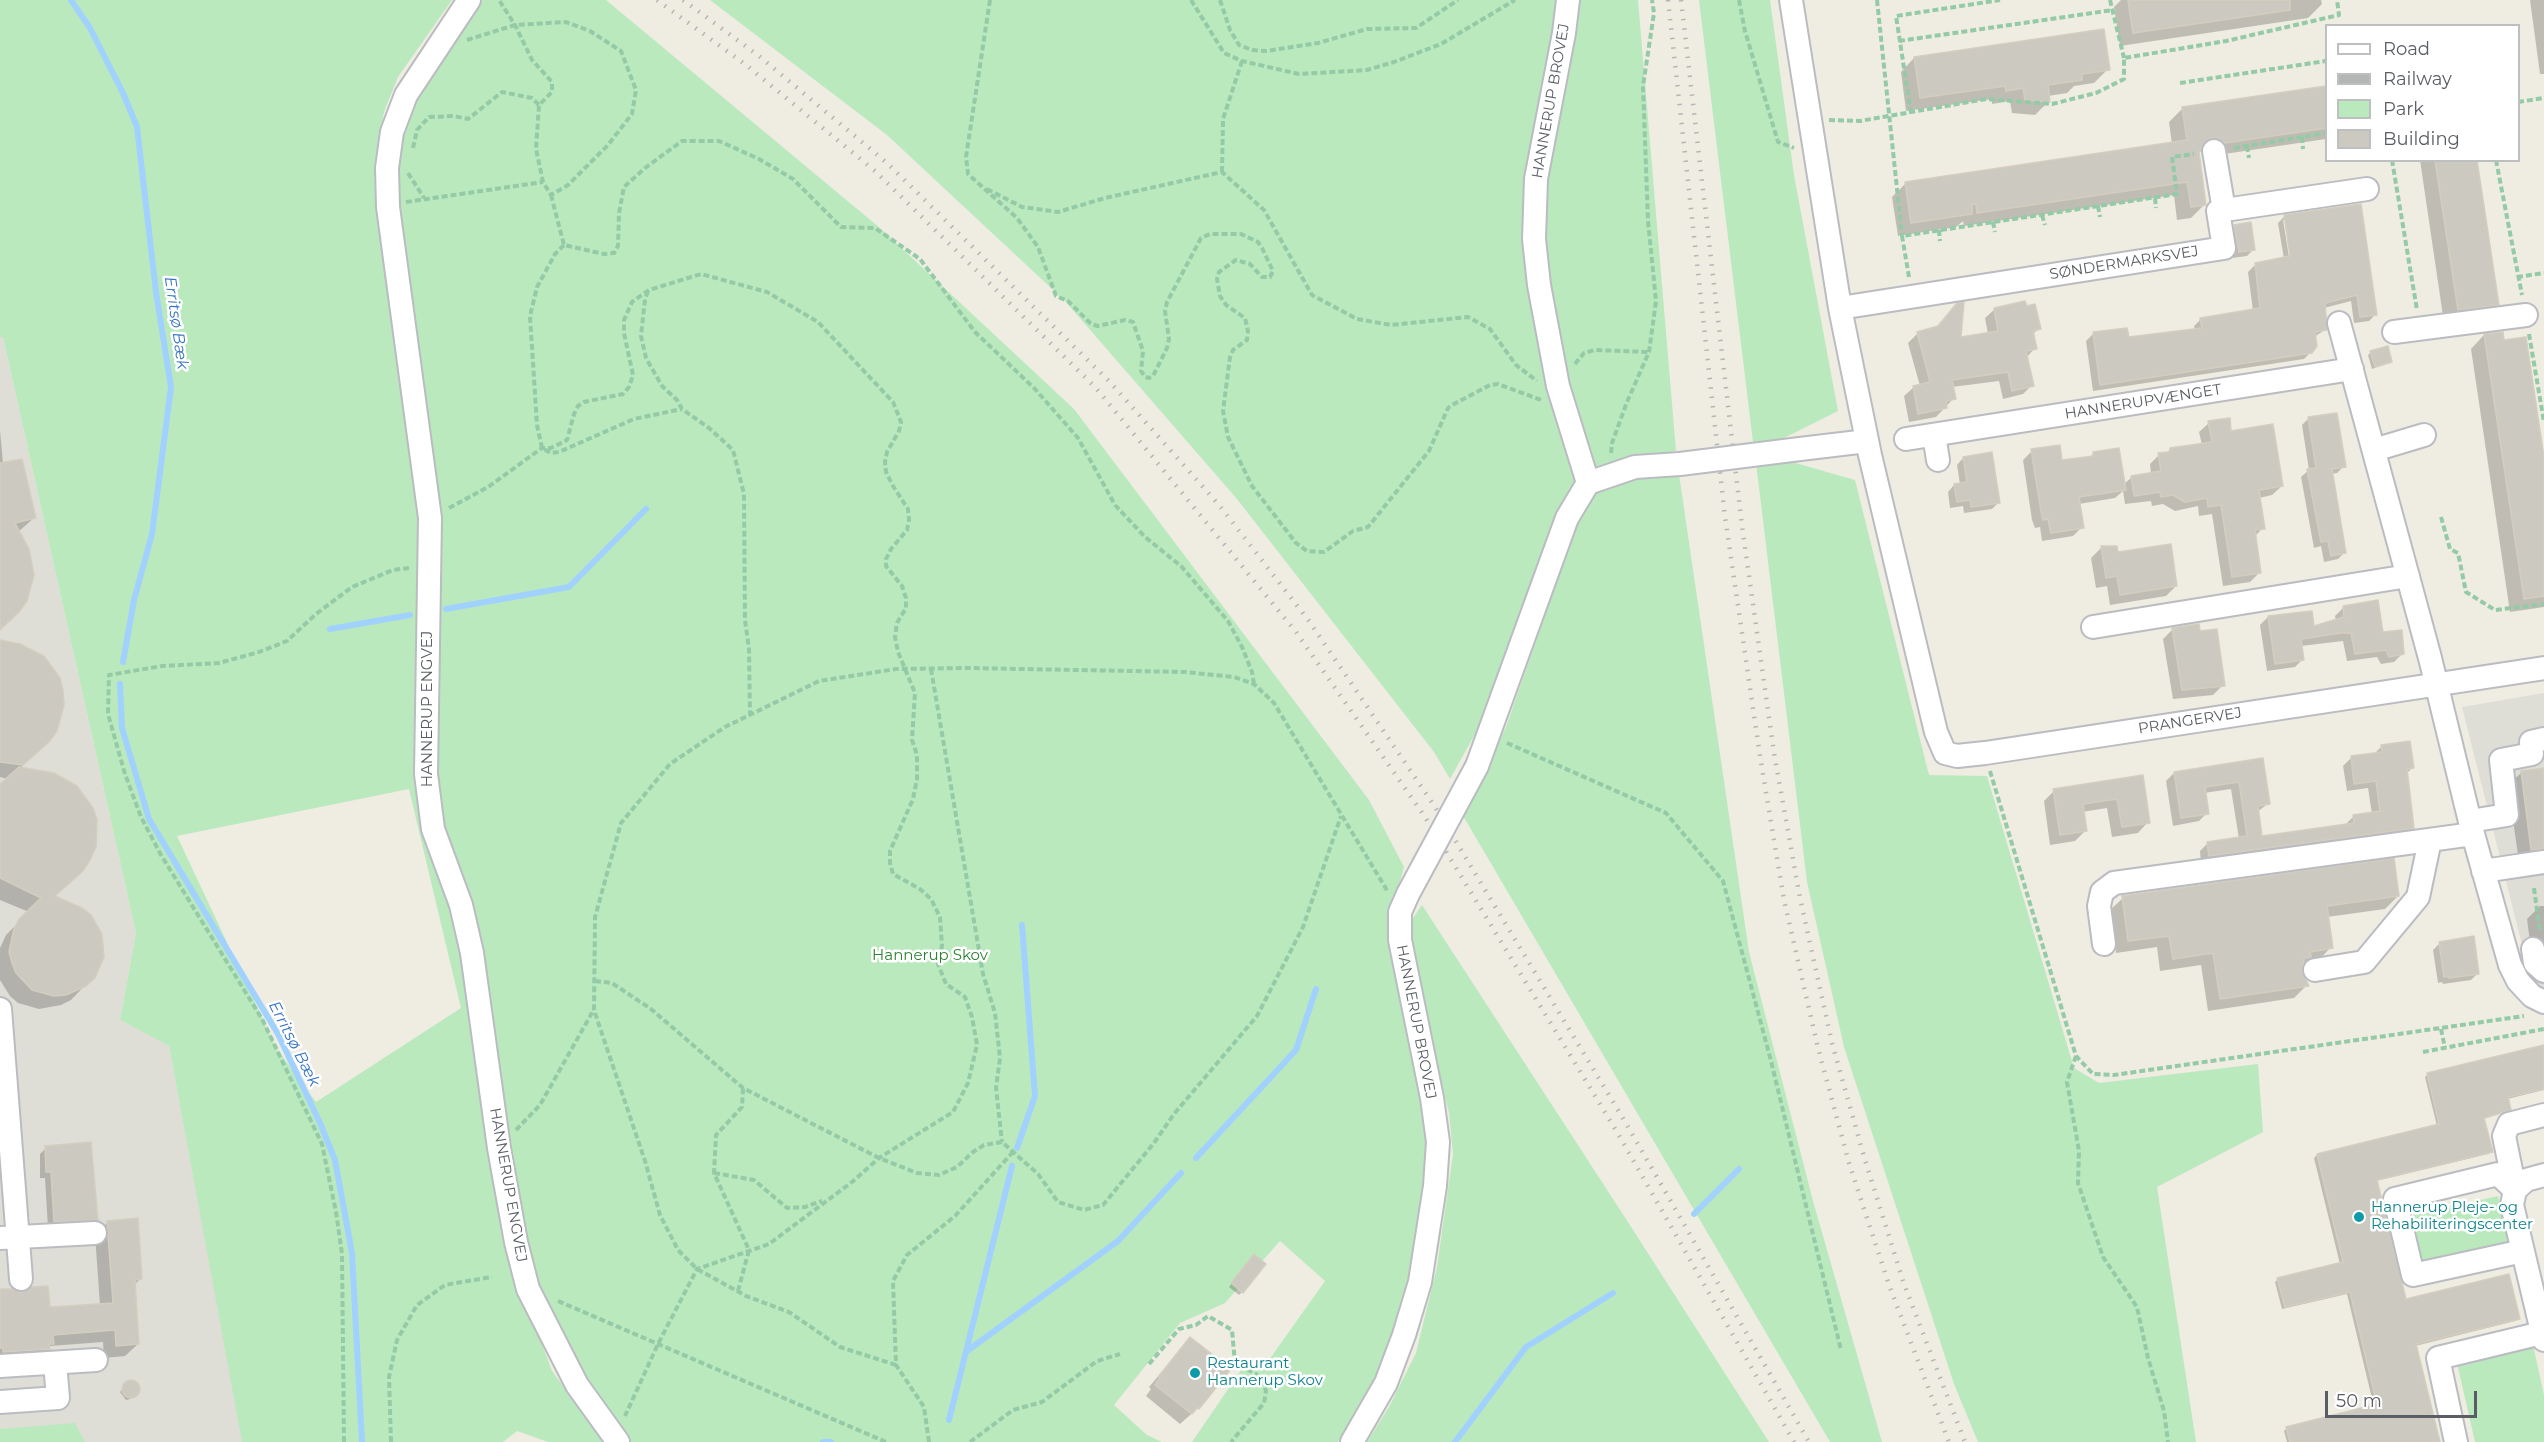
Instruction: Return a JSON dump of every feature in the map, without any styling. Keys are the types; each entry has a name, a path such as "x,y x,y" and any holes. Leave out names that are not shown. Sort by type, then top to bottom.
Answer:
{"street":[{"name":"HANNERUP ENGVEJ","path":"469,0 406,95 392,132 387,168 388,207 430,519 426,774 433,829 461,905 472,953 499,1148 516,1242 528,1288 577,1385 616,1440"},
{"name":"HANNERUP BROVEJ","path":"1352,1442 1386,1383 1404,1335 1420,1282 1435,1186 1438,1142 1432,1098 1400,940 1404,903 1477,766 1567,518 1588,483 1558,386 1539,285 1534,239 1536,179 1564,33 1568,0"},
{"path":"1588,483 1635,467 1680,464 1867,441 1840,308 1791,0"},
{"path":"2214,151 2224,210 2367,189"},
{"name":"SØNDERMARKSVEJ","path":"1840,308 2224,248 2218,211 2224,210"},
{"path":"2394,332 2526,315"},
{"path":"2339,323 2408,576 2483,871 2510,965 2518,981 2532,996 2536,1009"},
{"name":"HANNERUPVÆNGET","path":"1906,439 2352,369"},
{"path":"1934,435 1938,460"},
{"path":"2374,450 2424,435"},
{"name":"PRANGERVEJ","path":"1867,441 1936,732 1945,753 1958,756 1985,753 2544,668"},
{"path":"2093,627 2408,576"},
{"path":"2104,944 2099,906 2102,892 2114,883 2430,840 2507,815 2501,760 2532,754 2530,742 2544,739"},
{"path":"2315,970 2364,962 2418,897 2430,840"},
{"path":"2483,871 2544,862"},
{"path":"2534,949 2535,963 2544,971"},
{"path":"0,1009 9,1237 21,1279"},
{"path":"2528,1182 2504,1136 2509,1124 2544,1115"},
{"path":"2523,1251 2413,1275 2395,1198 2498,1174 2528,1182"},
{"path":"2456,1442 2438,1358 2543,1337 2512,1205 2528,1182"},
{"path":"9,1237 94,1233"},
{"path":"0,1366 96,1360"},
{"path":"0,1402 58,1398 55,1363"}],"path":[{"path":"499,0 515,25 532,60 552,82 552,92 539,105 536,149 543,182 551,195 564,245"},
{"path":"990,0 966,157 968,174 1017,218 1038,247 1056,296 1068,301 1091,324 1098,326 1125,320 1132,322 1141,341 1143,360 1141,371 1145,377 1153,376 1167,348 1169,339 1165,310 1167,302 1201,238 1210,234 1241,234 1258,242 1273,271 1270,277 1262,277 1250,264 1236,260 1219,272 1217,279 1220,296 1226,305 1245,318 1248,331 1247,340 1233,350 1230,357 1223,411 1228,437 1252,486 1296,543 1307,551 1324,552 1353,531 1368,527 1429,451 1448,408 1452,405 1490,385 1498,384 1544,401 1552,398 1558,386 1584,352 1595,350 1649,352"},
{"path":"1191,0 1224,53 1242,61 1299,74 1367,70 1442,44 1515,0"},
{"path":"1220,0 1230,30 1239,45 1252,50 1266,51 1318,43 1367,29 1416,28 1458,0"},
{"path":"1609,474 1612,443 1649,352 1656,301 1648,221 1642,86 1654,13 1652,0"},
{"path":"1739,0 1745,31 1778,142 1814,155"},
{"path":"1877,0 1902,236 1912,296"},
{"path":"1911,113 1896,16 2000,0"},
{"path":"1809,119 1860,121 1986,99 2052,104 2096,93 2124,79 2124,58 2110,0"},
{"path":"2124,58 2226,41 2339,15 2337,0"},
{"path":"1937,3 1938,9"},
{"path":"1899,41 2114,10"},
{"path":"435,50 515,25 566,22 590,32 621,51 636,90 632,114 608,145 568,185 551,195"},
{"path":"1242,61 1223,119 1222,172 1264,210 1312,296 1357,319 1390,325 1468,316 1490,329 1516,365 1532,379 1547,385 1558,386"},
{"path":"2180,83 2325,61"},
{"path":"412,151 417,130 429,117 454,116 468,119 502,92 532,98 539,105"},
{"path":"2520,102 2544,98"},
{"path":"1902,236 2177,194 2172,157 2325,133"},
{"path":"2302,137 2303,149"},
{"path":"564,245 604,254 614,253 618,246 619,213 624,188 645,168 682,141 719,141 759,159 793,179 841,226 875,228 920,259 975,332 1035,389 1078,438 1115,505 1145,537 1181,566 1228,621 1242,647 1254,684"},
{"path":"2247,146 2249,158"},
{"path":"410,162 408,172 424,198"},
{"path":"2392,162 2420,329"},
{"path":"2496,162 2544,422"},
{"path":"981,186 1022,207 1058,212 1105,198 1222,172"},
{"path":"388,207 424,198 543,182"},
{"path":"2155,198 2156,208"},
{"path":"2098,206 2100,216"},
{"path":"2042,215 2045,225"},
{"path":"1993,222 1995,232"},
{"path":"1939,230 1940,241"},
{"path":"564,245 555,254 537,287 530,316 537,425 542,448 551,453 559,452 634,419 682,409"},
{"path":"2517,277 2544,273"},
{"path":"430,519 488,487 542,448 551,448 567,440 574,414 578,406 584,402 617,396 629,387 633,375 632,362 626,345 624,320 632,303 639,295 649,290 701,274 767,292 818,322 893,402 901,422 899,431 887,452 885,462 890,479 908,509 909,520 907,530 891,549 886,566 902,585 906,597 906,608 897,623 895,637 898,652 915,693 912,740 917,755 917,779 913,799 890,851 890,863 893,874 931,899 940,917 942,946 938,964 946,984 965,997 972,1017 977,1045 968,1083 953,1112 879,1158 852,1182 769,1244 697,1269 658,1344 616,1440"},
{"path":"649,290 645,299 641,336 646,358 662,386 677,400 682,409 709,428 733,450 744,494 745,620 749,649 750,715"},
{"path":"2441,517 2450,549 2458,553 2466,592 2495,610 2544,604"},
{"path":"344,1442 342,1254 322,1144 262,1019 161,855 141,817 125,774 108,714 109,675 162,666 219,663 259,652 287,641 316,614 352,587 393,570 428,567"},
{"path":"896,1365 840,1347 789,1312 738,1291 697,1269 678,1250 660,1215 645,1161 594,1010 595,917 621,823 670,764 725,727 819,681 906,669 1185,672 1234,676 1254,684 1274,703 1341,816 1404,903"},
{"path":"931,669 983,974 995,1013 1000,1058 996,1088 1002,1142 1038,1174 1058,1202 1084,1210 1103,1205 1154,1143 1174,1114 1257,1016 1304,927 1341,816"},
{"path":"1490,735 1666,813 1723,881 1771,1061 1841,1350"},
{"path":"1985,753 2076,1056 2093,1074 2114,1075 2440,1029 2536,1009"},
{"path":"595,981 612,982 651,1010 743,1088 879,1158 917,1173 939,1175 957,1167 984,1145 1002,1142"},
{"path":"499,1148 540,1105 594,1010"},
{"path":"2440,1029 2445,1048"},
{"path":"2423,1052 2544,1029"},
{"path":"2076,1056 2067,1082 2079,1150 2078,1183 2103,1257 2137,1308 2148,1358 2164,1411 2168,1442"},
{"path":"738,1291 748,1250 714,1173 716,1134 742,1107 743,1088"},
{"path":"928,1442 924,1407 896,1365 893,1281 907,1255 955,1216 1012,1153"},
{"path":"714,1173 754,1180 763,1185 778,1202 787,1208 804,1207 825,1200"},
{"path":"391,1442 389,1377 397,1340 417,1305 445,1285 492,1277"},
{"path":"528,1288 886,1442"},
{"path":"1149,1364 1179,1329 1196,1325 1208,1316 1232,1330 1234,1363 1256,1374 1262,1380 1266,1391 1264,1403 1231,1442"},
{"path":"970,1442 1013,1410 1042,1402 1097,1361 1120,1354"}],"shaded area":[{"path":"0,337 3,337 136,933 120,1020 169,1046 243,1442 0,1442"},
{"path":"2544,693 2544,995 2535,996 2462,707"}],"green space":[{"path":"0,0 452,0 398,77 384,112 377,153 420,516 419,784 456,916 512,1264 552,1371 605,1442 548,1442 517,1431 503,1442 242,1442 169,1046 120,1020 136,933 3,337 0,337","holes":["409,789 461,1008 316,1102 277,1049 177,836"]},
{"name":"Hannerup Skov","path":"483,0 606,0 880,228 1074,409 1369,800 1404,867 1389,922 1430,1140 1417,1249 1404,1304 1385,1362 1338,1442 1192,1442 1248,1360 1271,1357 1325,1281 1280,1241 1225,1303 1180,1323 1114,1405 1147,1435 1162,1442 628,1442 609,1420 546,1310 530,1264 437,796 437,478 399,221 394,168 402,125 412,101"},
{"path":"710,0 1638,0 1676,451 1629,459 1581,478 1571,488 1549,537 1484,718 1450,779 1434,752 1237,499 1065,301 887,135"},
{"path":"1699,0 1770,0 1794,175 1838,411 1782,439 1753,442"},
{"path":"1785,460 1855,480 1929,775 1987,776 2074,1068 2099,1083 2258,1064 2263,1132 2157,1187 2196,1442 1978,1442 1954,1384 1844,1047 1807,882 1756,463"},
{"path":"1679,474 1749,952 1813,1201 1882,1442 1830,1442 1462,814 1506,727 1577,523 1589,499 1604,486 1629,476"},
{"path":"1422,905 1769,1442 1367,1442 1390,1405 1416,1353 1437,1267 1453,1154 1449,1113 1422,1005 1412,944 1413,918"},
{"path":"2498,1196 2509,1243 2422,1263 2411,1216"},
{"path":"2533,1345 2544,1395 2544,1442 2475,1442 2457,1363"},
{"path":"75,1423 85,1442 0,1442 0,1429"}],"building":[{"path":"2128,0 2290,0 2290,10 2133,33"},
{"path":"2104,29 2110,70 2082,74 2082,80 2048,85 2050,102 2025,100 2023,88 2006,91 2005,86 1920,98 1914,57"},
{"path":"2325,86 2325,128 2225,143 2218,138 2205,141 2199,152 2206,205 2191,207 2187,182 1977,213 1976,204 1972,204 1972,214 1911,223 1905,182 2187,140 2182,107"},
{"path":"2435,162 2477,162 2499,305 2458,310"},
{"path":"2361,204 2377,315 2360,317 2357,295 2325,303 2327,330 2315,332 2317,346 2312,353 2100,385 2093,332 2127,328 2129,337 2202,328 2200,318 2260,308 2255,263 2290,256 2284,215"},
{"path":"2251,222 2255,250 2239,252 2234,225"},
{"path":"2025,301 2027,306 2035,304 2041,329 2033,331 2037,349 2026,351 2034,386 2012,391 2008,372 1952,380 1956,399 1946,401 1947,408 1918,414 1913,386 1930,382 1917,332 1938,326 1957,303 1964,302 1961,337 1998,331 1994,308"},
{"path":"2503,332 2504,340 2526,337 2544,457 2544,596 2524,599 2484,334"},
{"path":"2388,346 2392,362 2375,367 2370,351"},
{"path":"2337,413 2346,467 2332,469 2346,553 2331,556 2328,541 2321,542 2307,469 2316,468 2308,417"},
{"path":"2230,418 2231,431 2273,424 2283,486 2259,490 2265,529 2255,530 2261,573 2232,577 2221,505 2208,507 2207,498 2185,502 2173,495 2161,497 2160,492 2134,496 2131,476 2161,471 2158,453 2170,452 2170,448 2212,442 2208,421"},
{"path":"2060,445 2062,460 2094,456 2093,452 2119,448 2126,490 2079,497 2084,528 2051,533 2048,519 2043,520 2031,449"},
{"path":"1992,452 2000,503 1971,507 1970,500 1957,502 1954,484 1967,482 1963,457"},
{"path":"22,459 36,518 15,523 29,549 34,575 27,601 0,630 0,463"},
{"path":"2171,544 2177,586 2120,595 2117,576 2106,578 2101,546 2117,546 2118,552"},
{"path":"2378,600 2383,632 2402,630 2404,654 2389,657 2386,650 2355,654 2351,633 2341,633 2301,639 2304,660 2275,664 2268,616 2312,611 2314,626 2344,617 2343,606"},
{"path":"2199,624 2200,631 2217,629 2225,686 2182,690 2172,628"},
{"path":"0,640 20,644 44,656 60,678 63,691 64,705 57,731 49,742 23,765 0,762"},
{"path":"2410,741 2414,768 2407,769 2414,828 2209,856 2207,842 2247,836 2239,782 2205,787 2209,814 2181,818 2174,772 2263,758 2270,804 2258,806 2262,836 2354,823 2353,815 2380,811 2376,781 2354,784 2351,756 2382,752 2381,745"},
{"path":"19,767 54,773 77,786 93,808 97,820 96,847 90,860 83,871 55,896 82,908 91,915 102,934 104,957 95,978 86,986 66,995 54,996 32,990 16,973 9,952 14,929 19,919 41,898 0,878 0,784"},
{"path":"2544,768 2544,849 2531,850 2521,771"},
{"path":"2143,775 2150,823 2122,827 2117,799 2083,804 2087,831 2060,835 2053,789"},
{"path":"2394,858 2399,896 2327,906 2333,948 2310,952 2311,957 2304,958 2302,972 2309,986 2220,999 2213,953 2173,959 2169,936 2128,941 2122,896"},
{"path":"2474,936 2479,974 2444,977 2439,942"},
{"name":"Hannerup Pleje- og Rehabiliteringscenter","path":"2544,1045 2544,1089 2508,1097 2511,1110 2484,1118 2493,1152 2377,1180 2406,1299 2509,1274 2520,1319 2416,1344 2440,1442 2290,1442 2286,1427 2377,1404 2350,1292 2285,1307 2277,1278 2343,1262 2317,1154 2439,1124 2427,1073"},
{"path":"91,1142 98,1220 54,1222 51,1172 46,1172 45,1146"},
{"path":"138,1218 142,1279 135,1280 139,1344 116,1346 115,1330 53,1335 54,1344 49,1344 50,1349 3,1352 3,1348 0,1348 0,1289 21,1292 31,1287 48,1286 50,1307 113,1303 107,1221"},
{"path":"1254,1254 1266,1264 1243,1293 1231,1283"},
{"name":"Restaurant Hannerup Skov","path":"1190,1337 1231,1369 1199,1409 1198,1407 1192,1414 1155,1385 1159,1376"},
{"path":"131,1380 137,1383 140,1389 137,1395 131,1398 125,1395 122,1389 125,1383"}],"waterway":[{"name":"Erritsø Bæk","path":"71,0 90,28 123,93 137,127 156,292 171,387 152,534 134,600 123,662"},
{"path":"446,609 569,587 646,509"},
{"path":"330,629 410,615"},
{"name":"Erritsø Bæk","path":"120,684 122,728 149,819 278,1034 335,1160 352,1253 362,1442"},
{"path":"1017,1148 1035,1096 1022,925"},
{"path":"1196,1158 1296,1050 1316,989"},
{"path":"949,1420 1012,1166"},
{"path":"1694,1214 1739,1169"},
{"path":"967,1351 1118,1241 1181,1173"},
{"path":"1455,1442 1526,1347 1613,1293"},
{"path":"823,1442 831,1442"}],"railway":[{"path":"657,0 746,65 875,171 1096,388 1296,632 1425,817 1617,1132 1794,1442"},
{"path":"683,0 759,56 887,163 1109,381 1219,505 1309,621 1435,807 1627,1125 1809,1442"},
{"path":"1668,0 1725,517 1784,900 1818,1048 1849,1163 1889,1285 1949,1442"},
{"path":"1681,0 1742,526 1774,753 1800,898 1832,1043 1865,1160 1904,1284 1965,1442"}],"place":[{"name":"Hannerup Pleje- og Rehabiliteringscenter","path":"2359,1217"},
{"name":"Restaurant Hannerup Skov","path":"1195,1373"}]}
